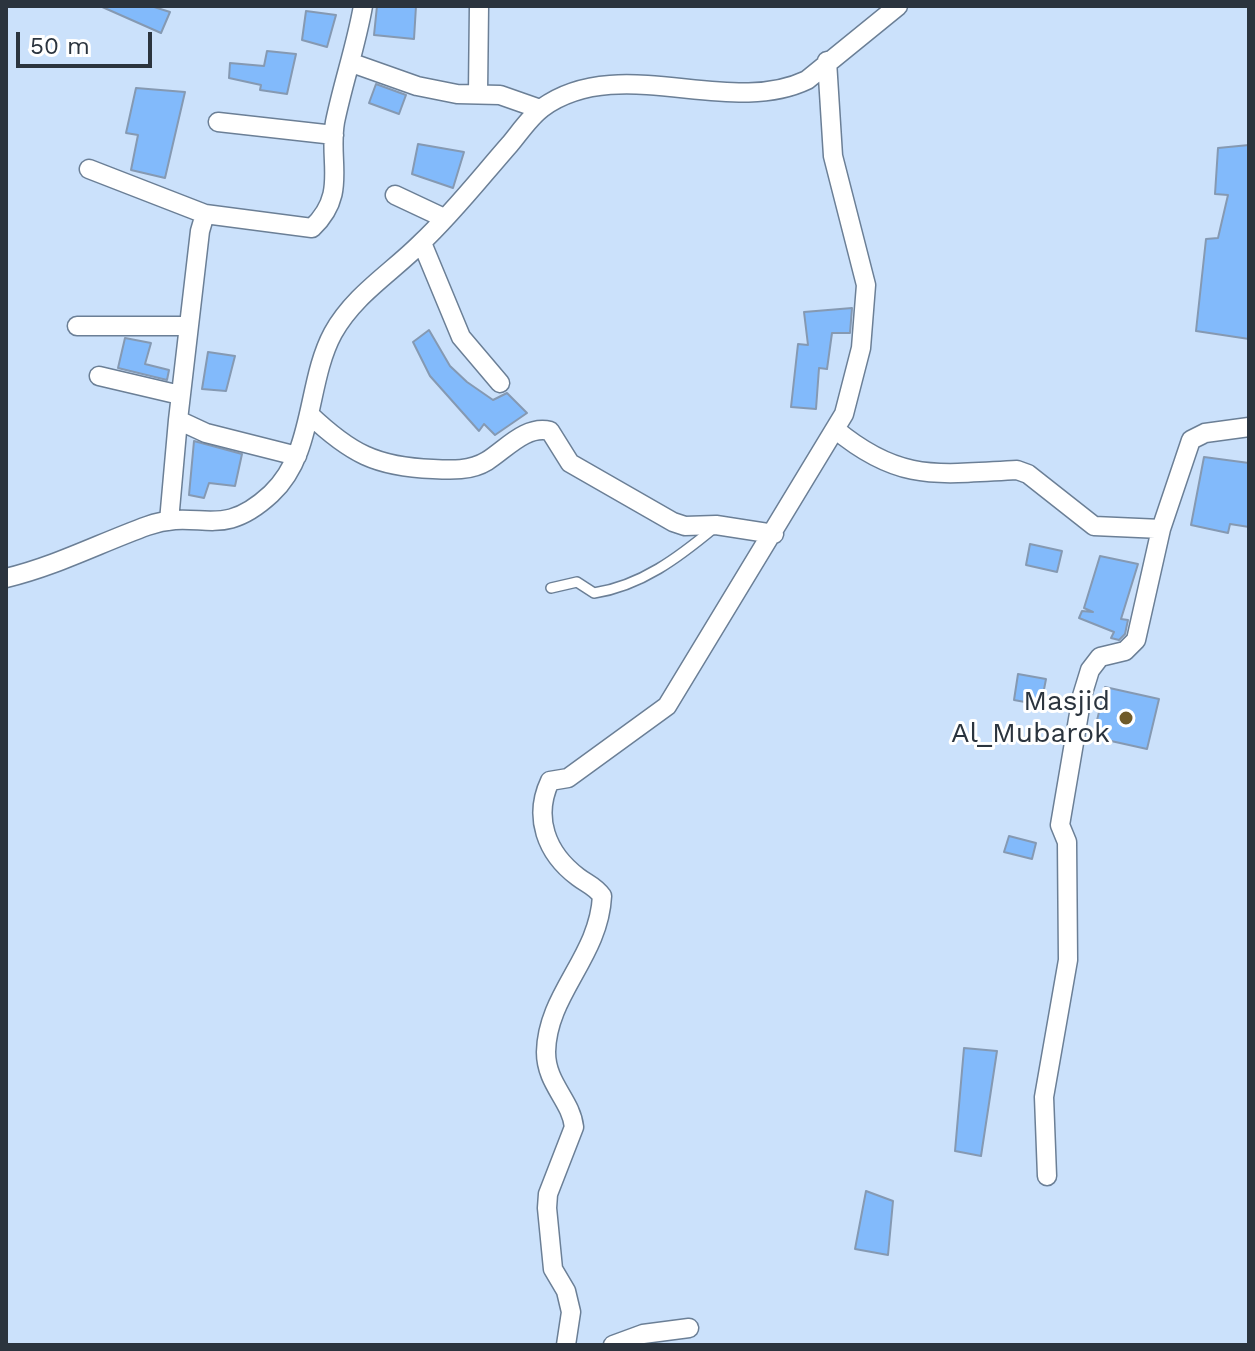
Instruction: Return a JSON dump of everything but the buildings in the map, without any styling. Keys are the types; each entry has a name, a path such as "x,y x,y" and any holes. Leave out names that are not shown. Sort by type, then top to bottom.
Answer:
{"street":[{"path":"89,169 205,214 312,228 323,218 337,178 334,135 363,6"},
{"path":"478,93 479,6"},
{"path":"6,578 86,554 148,526 169,521 231,521 270,494 290,473 331,336 347,310 422,243 540,109 588,89 626,84 719,91 791,87 807,80 898,6"},
{"path":"566,1345 571,1312 566,1291 553,1269 547,1208 548,1194 574,1127 547,1069 546,1049 562,993 586,958 601,915 602,896 554,854 543,830 546,790 550,781 568,778 667,706 844,414 861,348 866,285 833,156 827,61"},
{"path":"352,63 417,86 457,94 500,95 540,109"},
{"path":"218,122 334,135"},
{"path":"395,195 444,218"},
{"path":"169,521 180,395 205,214"},
{"path":"422,243 461,337 500,383"},
{"path":"77,326 189,326"},
{"path":"99,376 180,395"},
{"path":"309,414 349,448 378,463 410,468 469,469 484,463 533,430 550,431 570,463 673,522 685,526 716,525 774,534"},
{"path":"178,420 206,433 297,456"},
{"path":"1047,1176 1044,1097 1068,960 1067,842 1060,825 1090,670 1100,657 1125,651 1136,640 1161,529 1191,440 1205,433 1249,427"},
{"path":"835,429 866,454 891,466 937,475 1017,470 1028,474 1094,526 1161,529"},
{"path":"613,1345 643,1334 689,1328"}],"lane":[{"path":"551,588 577,582 594,593 621,585 672,564 716,525"}],"place":[{"name":"Masjid Al_Mubarok","path":"1126,718"}]}
